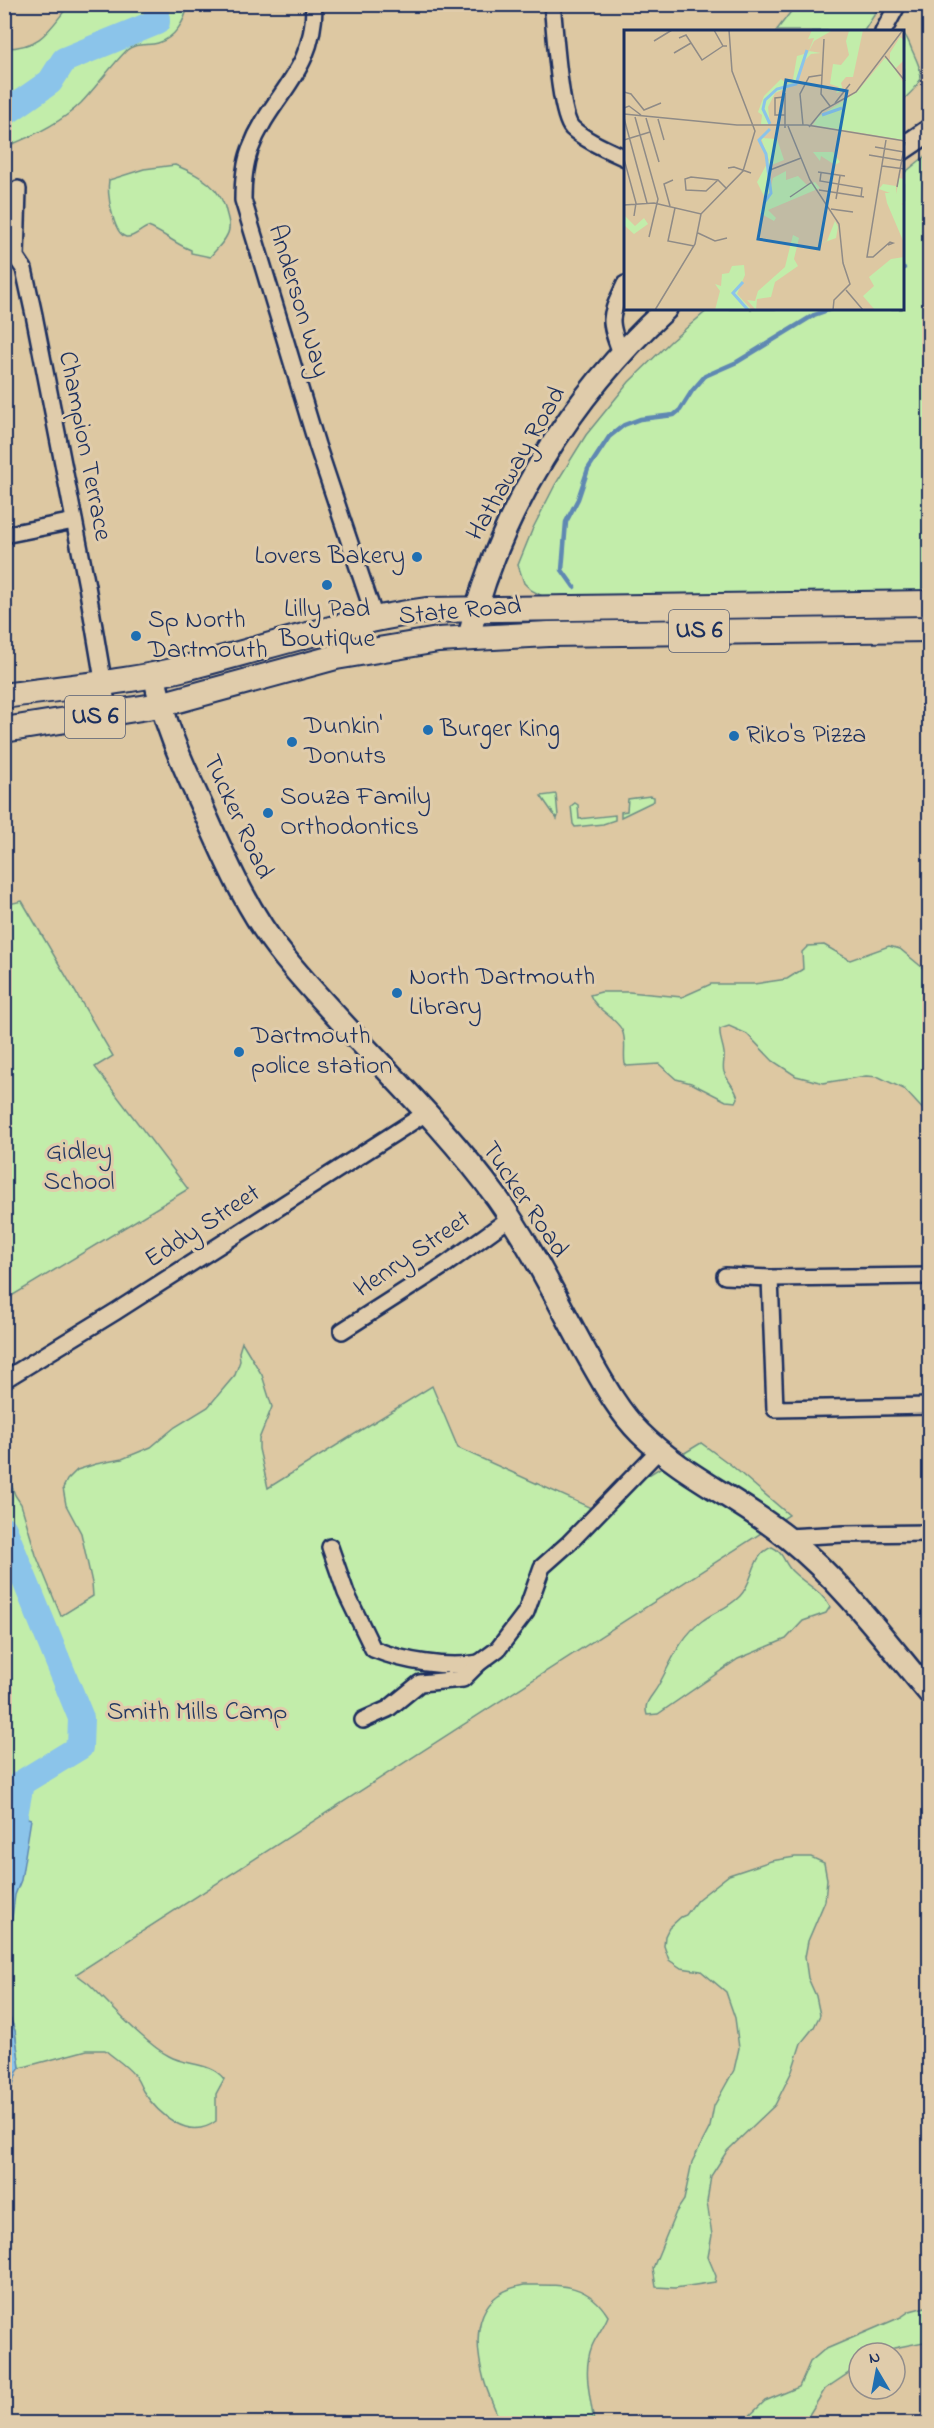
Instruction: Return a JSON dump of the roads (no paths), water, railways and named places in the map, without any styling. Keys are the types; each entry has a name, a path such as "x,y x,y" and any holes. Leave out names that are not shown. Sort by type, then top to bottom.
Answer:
{"main road":[{"path":"904,148 930,130"},
{"name":"Hathaway Road","path":"469,637 475,609 491,562 536,474 575,411 621,353 665,310"},
{"name":"State Road","path":"4,696 184,669 331,628 375,618 428,610 930,603"},
{"name":"State Road","path":"4,730 109,715 160,705 336,657 411,643 469,637 637,632 930,629"},
{"name":"Tucker Road","path":"154,674 166,726 229,869 254,914 286,959 473,1167 510,1218 612,1396 638,1431 659,1450 787,1537 832,1578 930,1694"}],"street":[{"name":"Anderson Way","path":"314,4 313,30 301,66 260,129 250,150 244,174 243,200 321,456 375,618"},
{"path":"552,4 562,96 567,120 570,126 580,133 624,157"},
{"path":"884,30 898,4"},
{"name":"Champion Terrace","path":"18,189 10,255 24,269 74,520 109,715"},
{"path":"621,353 610,319 624,286"},
{"path":"4,535 74,520"},
{"name":"Eddy Street","path":"4,1380 115,1312 426,1113"},
{"name":"Henry Street","path":"342,1331 445,1266 510,1218"},
{"path":"725,1276 770,1278 930,1276"},
{"path":"770,1278 775,1408 930,1406"},
{"path":"363,1720 388,1709 420,1683 463,1679 498,1649 526,1612 542,1567 569,1543 659,1450"},
{"path":"787,1537 844,1533 930,1533"},
{"path":"330,1547 346,1593 373,1649 394,1657 433,1663 479,1663"}],"water":[{"path":"5,1811 31,1819 21,1880 15,1895 8,1948 10,2018 15,2031 20,2068 5,2110"}],"waterway":[{"path":"4,114 50,82 64,60 157,22 156,4"},
{"path":"574,587 562,570 566,522 578,499 588,469 609,437 624,425 640,419 674,415 705,376 737,362 814,315 828,310"},
{"path":"4,1529 81,1718 80,1747 21,1783 4,1874"}],"place":[{"name":"Lovers Bakery","path":"417,557"},
{"name":"Lilly Pad Boutique","path":"327,585"},
{"name":"Sp North Dartmouth","path":"136,636"},
{"name":"Burger King","path":"428,730"},
{"name":"Riko's Pizza","path":"734,736"},
{"name":"Dunkin' Donuts","path":"292,742"},
{"name":"Souza Family Orthodontics","path":"268,813"},
{"name":"North Dartmouth Library","path":"397,993"},
{"name":"Dartmouth police station","path":"239,1052"}],"park label":[{"name":"Gidley School","path":"79,1168"},
{"name":"Smith Mills Camp","path":"197,1713"}]}
